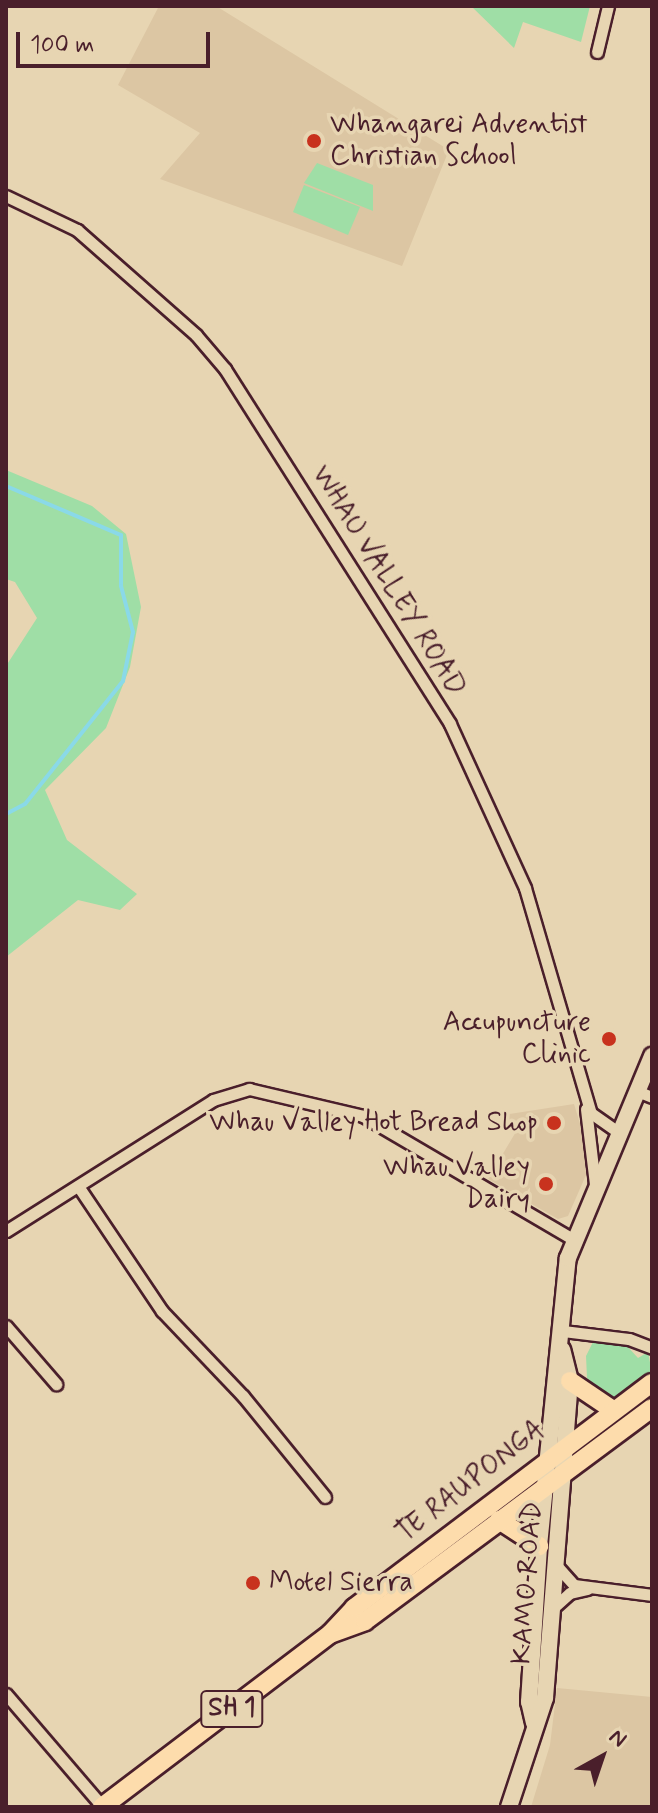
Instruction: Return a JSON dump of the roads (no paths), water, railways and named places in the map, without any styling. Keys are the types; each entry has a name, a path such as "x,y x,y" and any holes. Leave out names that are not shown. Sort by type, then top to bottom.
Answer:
{"highway":[{"path":"570,1381 613,1410"},
{"name":"TE RAUPONGA","path":"330,1634 354,1608 564,1446 652,1383"},
{"name":"SH 1","path":"102,1807 330,1634 365,1621 652,1408"},
{"path":"499,1520 539,1546"}],"main road":[{"name":"KAMO ROAD","path":"534,1723 529,1702 539,1546 553,1376 562,1349 573,1239 618,1132 644,1094 652,1056"},
{"name":"KAMO ROAD","path":"509,1807 534,1723 545,1698 570,1381 562,1349"}],"street":[{"path":"597,52 608,6"},
{"name":"WHAU VALLEY ROAD","path":"6,196 77,230 196,335 225,369 450,724 525,888 584,1094 595,1184"},
{"path":"6,1231 213,1100 249,1089 363,1116 573,1239"},
{"name":"WHAU VALLEY ROAD","path":"584,1094 598,1122 618,1132"},
{"path":"78,1186 162,1311 243,1396 325,1497"},
{"path":"6,1326 56,1384"},
{"path":"563,1331 635,1340 652,1348"},
{"path":"556,1565 565,1581 588,1589 652,1595"},
{"path":"552,1609 570,1593 588,1589"},
{"path":"6,1694 102,1807"}],"waterway":[{"path":"6,486 121,535 121,586 133,632 123,681 25,804 6,814"}],"place":[{"name":"Whangarei Adventist Christian School","path":"314,141"},
{"name":"Accupuncture Clinic","path":"609,1039"},
{"name":"Whau Valley Hot Bread Shop","path":"554,1123"},
{"name":"Whau Valley Dairy","path":"546,1184"},
{"name":"Motel Sierra","path":"253,1583"}]}
